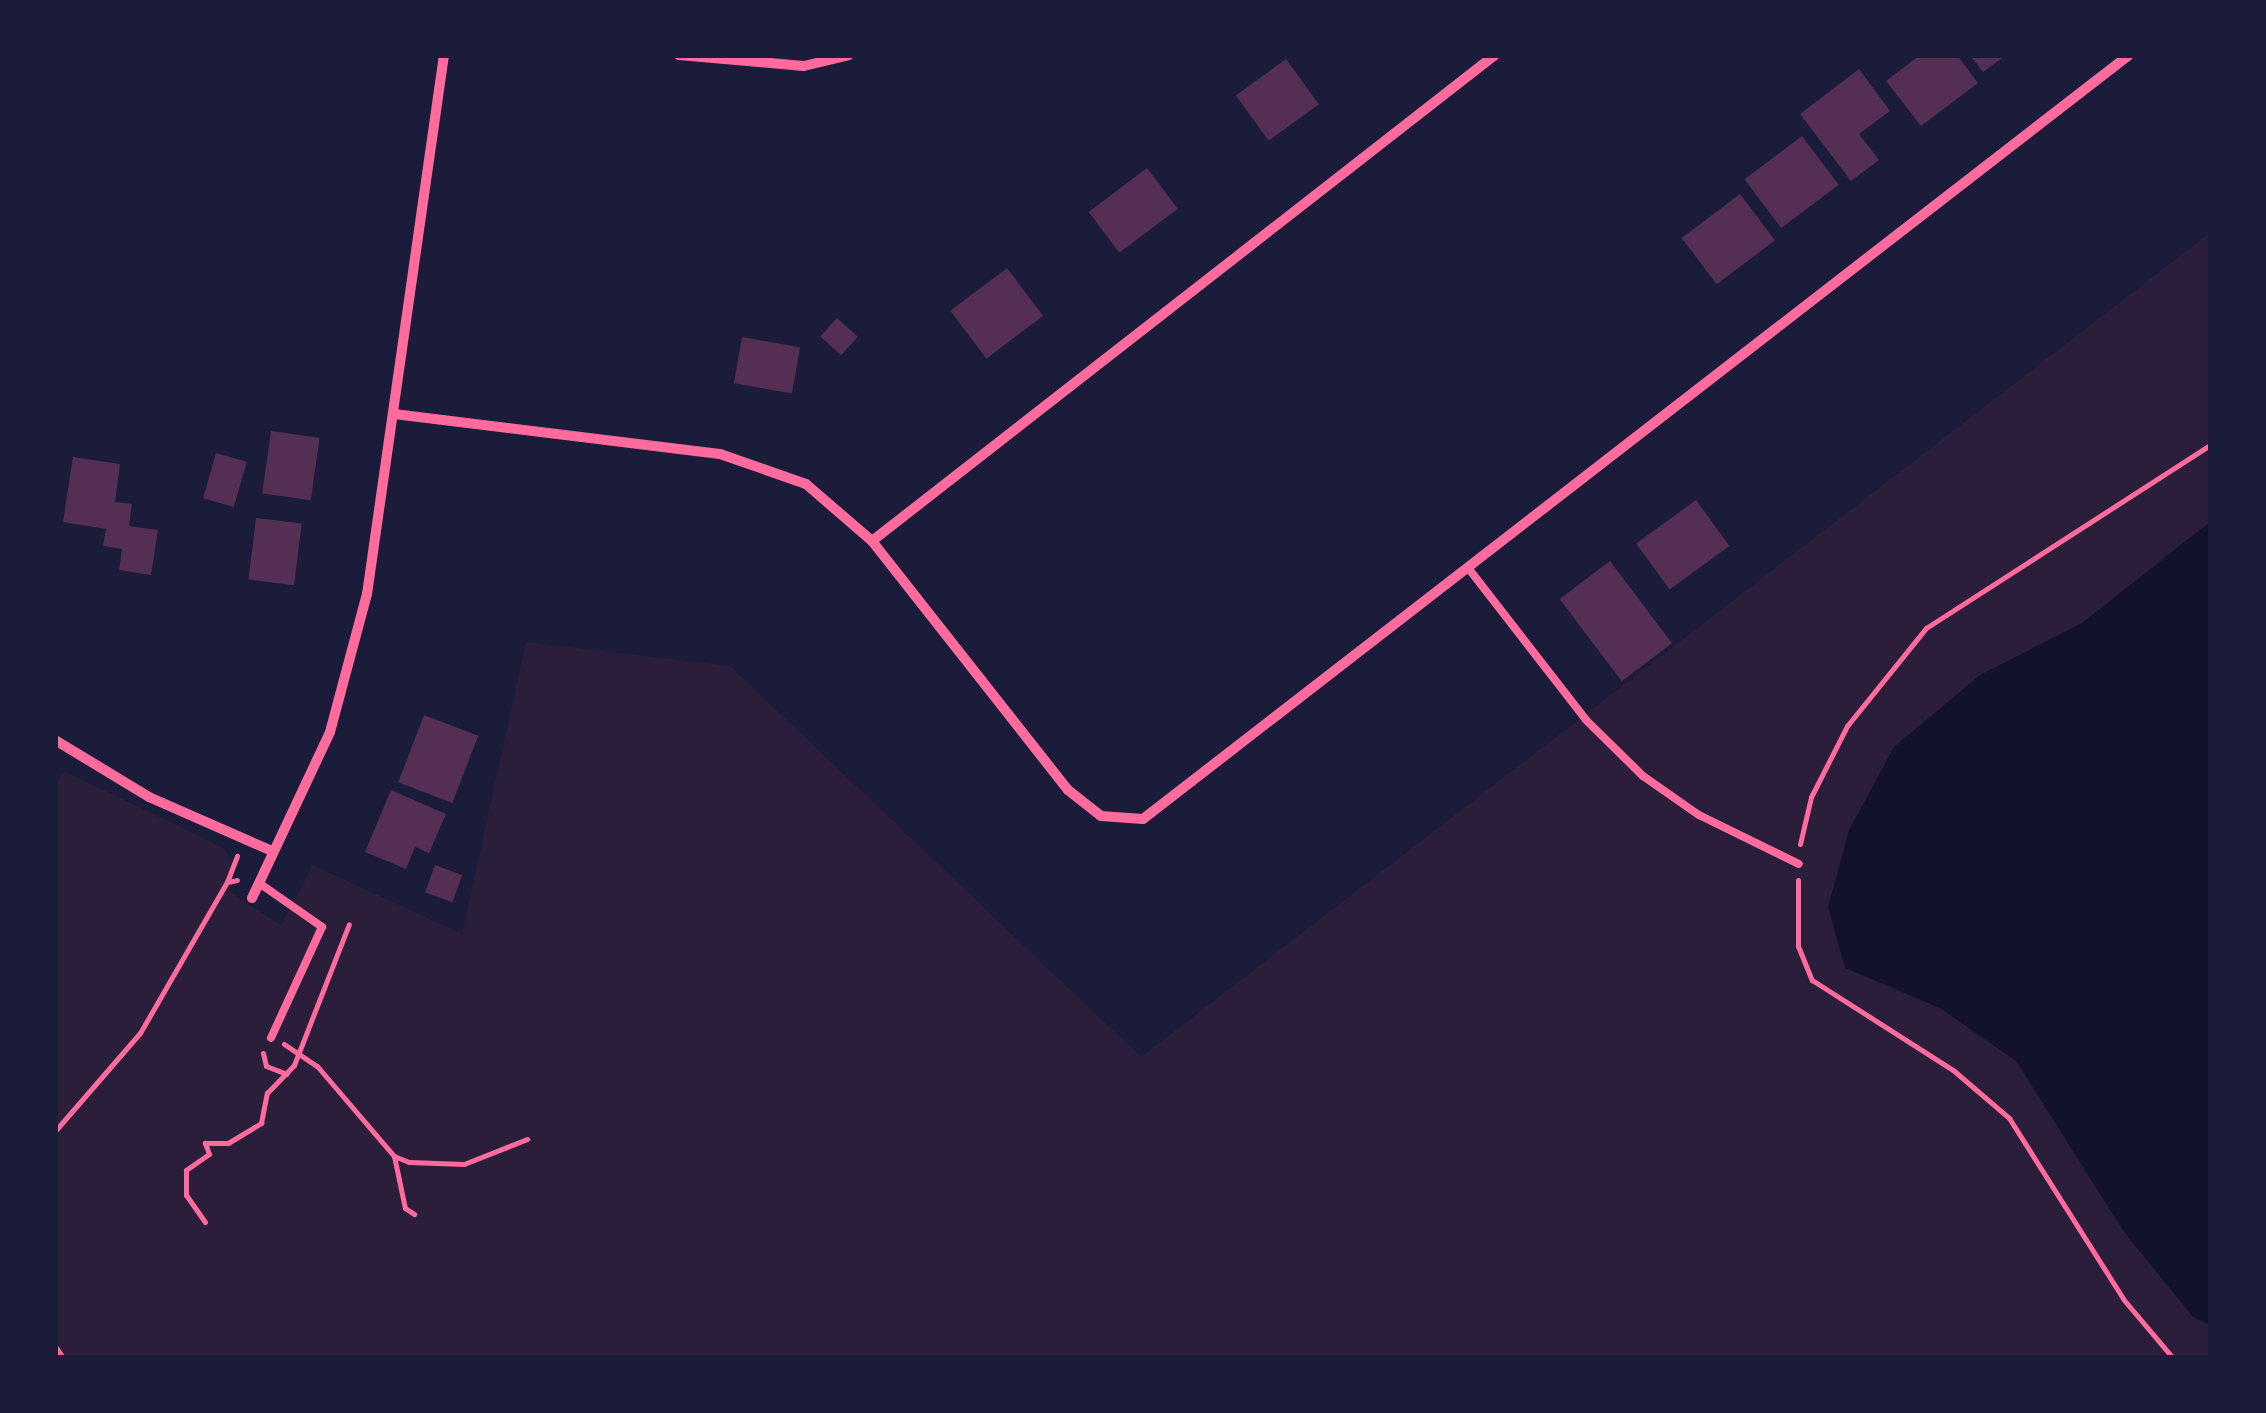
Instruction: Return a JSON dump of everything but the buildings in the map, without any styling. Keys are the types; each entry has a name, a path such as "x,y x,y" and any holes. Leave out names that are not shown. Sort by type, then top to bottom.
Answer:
{"street":[{"path":"252,898 330,732 367,594 444,55"},
{"path":"680,55 804,66 849,55"},
{"path":"872,541 1495,55"},
{"path":"394,414 749,461 806,484 872,541 1068,790 1101,816 1143,819 1172,801 2129,55"},
{"path":"55,740 149,798 272,851"}],"lane":[{"path":"1470,569 1586,720 1643,776 1699,815 1798,864"},
{"path":"259,883 322,927 271,1038"}],"path":[{"path":"2173,1358 2124,1300 2008,1118 1954,1070 1812,980 1798,946 1798,864 1811,797 1830,757 1872,690 1926,628 2211,444"},
{"path":"55,1131 140,1034 228,882 243,839"},
{"path":"228,882 237,880 252,898"},
{"path":"205,1222 184,1185 189,1163 209,1154 205,1143 228,1143 256,1128 266,1093 287,1074 300,1052 349,924"},
{"path":"287,1074 263,1062 271,1038 300,1052 394,1156 406,1208 414,1214"},
{"path":"394,1156 449,1166 527,1139"},
{"path":"55,1346 63,1358"}],"shaded area":[{"path":"2211,232 2211,1358 55,1358 55,785 64,771 224,848 235,868 231,893 281,925 313,865 462,934 526,642 730,666 1141,1057"},
{"path":"2211,521 2211,1325 2193,1317 2124,1232 2016,1061 1940,1008 1845,968 1828,907 1849,830 1894,747 1980,675 2082,623"}]}
